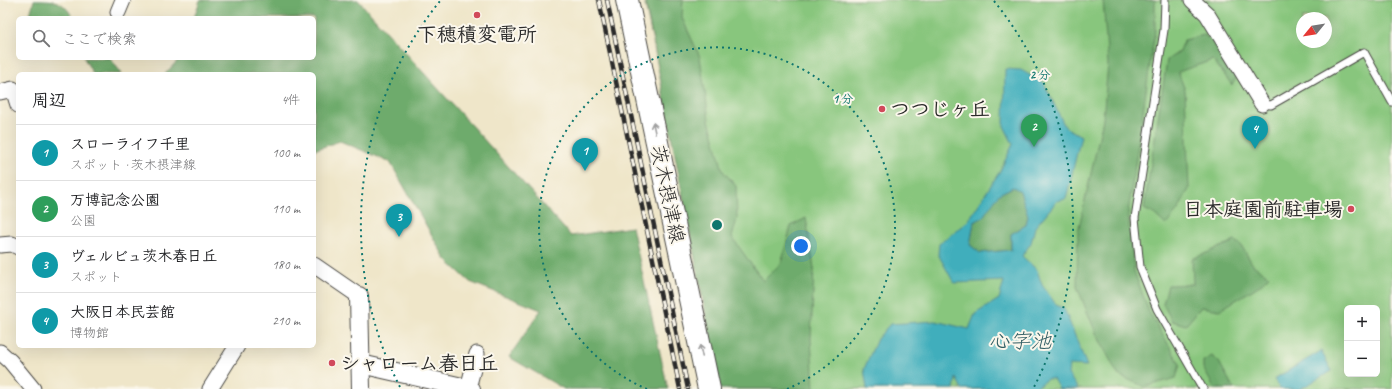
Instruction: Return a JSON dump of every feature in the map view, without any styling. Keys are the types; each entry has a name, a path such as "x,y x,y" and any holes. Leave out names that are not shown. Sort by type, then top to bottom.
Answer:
{"main road":[{"name":"茨木摂津線","path":"627,0 709,389"}],"street":[{"path":"1192,0 1208,14 1262,104"},
{"path":"0,92 13,89 16,98"},
{"path":"0,245 12,244 16,246"},
{"path":"316,266 359,296 361,389"},
{"path":"210,389 236,348"},
{"path":"0,352 10,361 33,389"},
{"path":"361,364 470,389 477,354"}],"lane":[{"path":"1164,0 1164,30 1135,218 1137,239 1140,267 1157,309 1203,389"},
{"path":"1262,104 1271,105 1364,52 1392,102"}],"green space":[{"path":"34,0 48,0 62,4 72,16 30,16"},
{"path":"200,0 358,0 571,236 632,227 668,389 564,389 509,357 541,310 470,282 446,260 390,162 340,141 316,149 316,72 167,72 178,60 316,60 316,16 195,16"},
{"path":"644,0 1392,0 1392,389 727,389"},
{"path":"645,0 683,0 682,18 700,57 709,120 723,171 736,186 737,219 732,237 763,281 781,263 791,226 806,218 814,268 811,339 814,389 720,389"},
{"path":"1103,0 1155,0 1155,30 1128,213 1134,271 1149,312 1180,364 1176,378 1145,387 1118,375 1096,333 1077,287 1078,232 1103,119 1108,64"},
{"path":"1204,35 1218,44 1238,75 1232,85 1213,60 1178,72 1185,90 1189,189 1178,210 1166,225 1154,214 1144,209 1167,60 1180,51 1184,40"},
{"path":"85,60 112,60 120,72 92,72"},
{"path":"1013,187 1020,190 1028,216 1026,225 1011,234 1011,250 980,253 970,245 974,222 999,194"},
{"path":"1235,241 1241,245 1253,265 1269,276 1260,285 1220,310 1201,307 1186,325 1172,321 1163,304 1168,285 1193,284 1192,259"},
{"path":"1212,356 1219,362 1234,389 1215,389 1203,368 1203,361"}],"water":[{"name":"心字池","path":"1005,69 1021,70 1044,83 1065,127 1081,136 1066,199 1057,201 1035,227 1031,243 1022,256 1037,270 1042,285 1057,306 1064,308 1087,366 1069,365 1068,374 1078,389 1059,389 1053,379 1047,379 1034,389 962,389 956,378 954,389 867,389 864,369 877,339 890,324 935,321 969,329 975,314 999,299 1004,281 954,283 938,254 939,244 968,221 1000,171 1013,144 1004,126","holes":["1013,187 1020,191 1028,216 1026,225 1011,234 1011,250 980,253 970,245 974,222 982,218 999,194"]},
{"path":"1321,351 1332,371 1300,389 1280,389 1274,379"}],"railway":[{"path":"599,0 680,389"},
{"path":"607,0 688,389"}],"place":[{"name":"下穂積変電所","path":"477,15"},
{"name":"つつじヶ丘","path":"882,109"},
{"name":"万博記念公園","path":"1034,147"},
{"name":"大阪日本民芸館","path":"1255,149"},
{"name":"スローライフ千里","path":"585,171"},
{"name":"日本庭園前駐車場","path":"1351,209"},
{"name":"ヴェルビュ茨木春日丘","path":"399,237"},
{"name":"シャローム春日丘","path":"332,363"}]}
